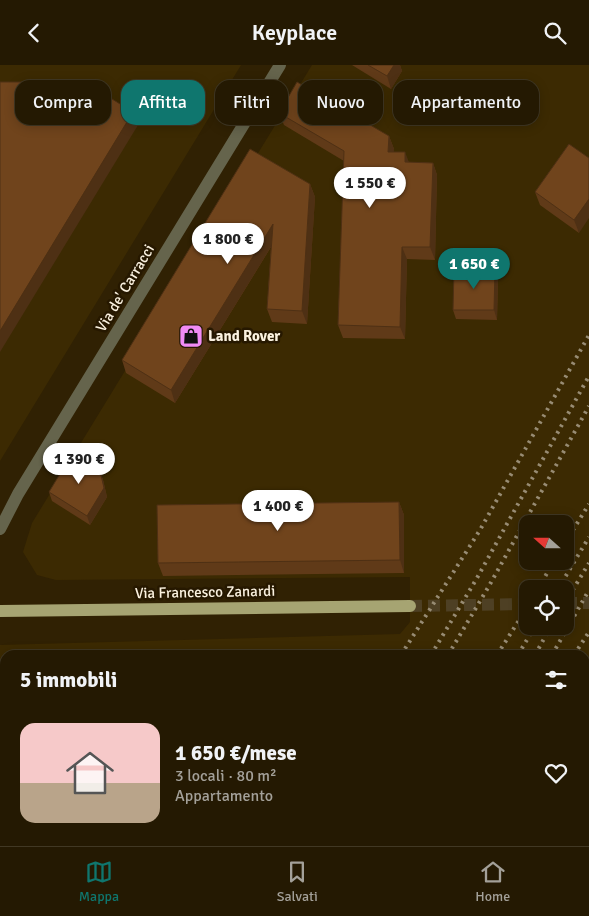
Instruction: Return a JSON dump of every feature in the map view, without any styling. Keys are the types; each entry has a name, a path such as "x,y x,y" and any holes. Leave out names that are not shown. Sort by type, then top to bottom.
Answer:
{"main road":[{"name":"Via Francesco Zanardi","path":"0,611 410,606"}],"street":[{"name":"Via de' Carracci","path":"0,529 18,494 280,65"}],"shaded area":[{"path":"0,65 241,65 232,80 215,80 215,108 205,124 205,80 121,80 121,125 204,125 0,461"},
{"path":"312,65 589,65 589,650 0,650 0,645 400,634 410,622 410,577 56,580 37,575 23,552 32,523 275,125 288,125 288,104 298,88 298,125 383,125 383,80 303,80"}],"building":[{"path":"368,65 394,65 387,76"},
{"path":"0,82 15,82 15,125 111,125 111,98 121,105 121,125 125,125 0,331"},
{"path":"298,83 298,124 288,118 288,98"},
{"path":"300,125 370,125 389,136 388,152 405,152 405,162 433,163 430,247 402,247 400,327 338,325 344,151"},
{"path":"569,144 589,158 589,199 574,220 535,192"},
{"path":"250,149 310,184 302,311 267,309 273,224 171,390 122,360"},
{"path":"454,269 495,270 494,310 453,310"},
{"path":"72,454 100,471 104,488 87,516 49,492"},
{"path":"399,502 400,560 158,563 157,505"}],"tunnel":[{"path":"574,603 589,603"},
{"path":"410,606 519,604"}],"railway":[{"path":"404,650 480,530 589,335"},
{"path":"434,650 477,578 589,376"},
{"path":"451,650 489,586 589,406"},
{"path":"574,528 589,504"},
{"path":"563,580 589,537"},
{"path":"574,588 589,563"},
{"path":"543,580 549,570"},
{"path":"555,650 589,590"},
{"path":"500,650 519,620"},
{"path":"577,650 589,632"},
{"path":"521,650 530,635"},
{"path":"538,650 546,635"}],"place":[{"name":"Land Rover","path":"191,336"}]}
